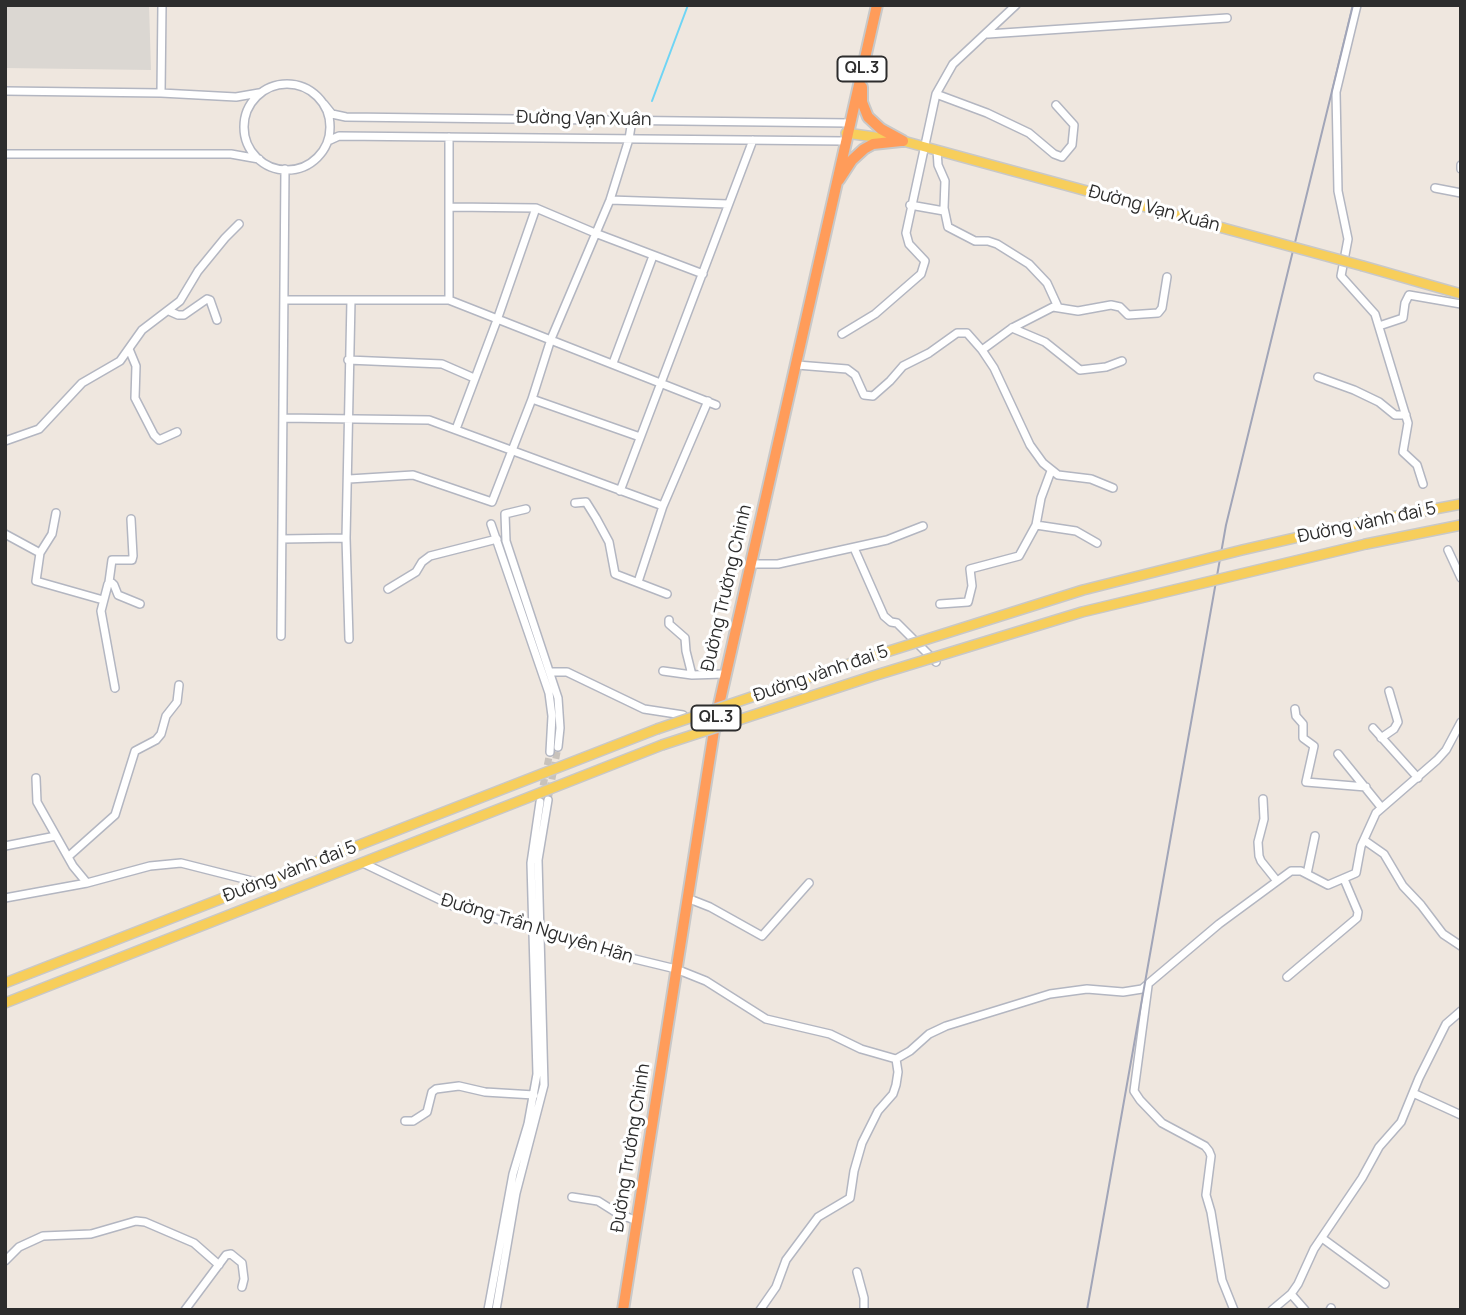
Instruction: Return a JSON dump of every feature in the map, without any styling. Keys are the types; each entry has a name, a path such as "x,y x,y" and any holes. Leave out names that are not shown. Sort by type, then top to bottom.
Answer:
{"highway":[{"name":"Đường Trường Chinh","path":"623,1310 724,674 797,365 846,132 877,5"},
{"path":"864,61 862,93 865,111 881,129 904,141"},
{"path":"834,188 852,160 864,149 873,144 904,141"}],"main road":[{"name":"Đường Vạn Xuân","path":"846,132 923,146 1461,294"},
{"name":"Đường vành đai 5","path":"5,983 657,729 864,659 1083,590 1241,550 1461,504"},
{"name":"Đường vành đai 5","path":"5,1003 662,745 1082,612 1366,544 1461,525"}],"street":[{"path":"161,93 162,5"},
{"path":"842,334 875,314 921,274 925,261 906,239 910,205 936,94 953,64 1016,5"},
{"path":"1357,5 1336,92 1338,191 1348,239 1341,276 1371,308 1379,326 1409,427 1403,442 1403,452 1417,465 1423,484"},
{"path":"988,34 1227,18"},
{"path":"5,90 236,97 254,96 265,90 278,85 304,87 316,94 324,104 331,128 322,153 311,162 299,168 285,169 271,166 259,159 250,149 244,123 255,98 265,90"},
{"path":"936,94 987,113 1029,133 1062,157 1072,145 1074,125 1056,106"},
{"name":"Đường Vạn Xuân","path":"324,104 332,114 346,117 632,120 846,132"},
{"path":"349,479 413,475 492,502 532,399 551,339 610,201 632,120"},
{"name":"Đường Vạn Xuân","path":"328,141 339,136 753,140 846,132"},
{"path":"449,137 449,300"},
{"path":"620,491 753,140"},
{"path":"937,150 938,164 945,181 944,211 948,227 975,241 997,243 1040,273 1058,307"},
{"path":"5,154 231,154 259,159"},
{"path":"281,636 285,169"},
{"path":"1435,188 1461,192"},
{"path":"610,201 728,204"},
{"path":"910,205 944,211"},
{"path":"451,207 536,208 703,274"},
{"path":"456,429 536,208"},
{"path":"5,441 39,429 82,383 116,364 142,330 169,311 183,297 195,276 225,237 239,224"},
{"path":"613,363 653,256"},
{"path":"982,350 1012,328 1058,307 1078,311 1116,305 1128,315 1158,313 1162,308 1167,277"},
{"path":"1379,326 1403,318 1409,295 1461,304"},
{"path":"169,311 184,315 207,299 210,300 217,320"},
{"path":"284,300 449,300 712,403 663,506 638,582"},
{"path":"349,639 346,538 351,300"},
{"path":"1012,328 1045,342 1080,370 1106,367 1122,361"},
{"path":"797,365 847,369 855,375 862,393 868,396 879,392 903,366 929,353 957,333 967,333 994,368 1030,445 1051,471 1058,475 1091,479 1113,488"},
{"path":"129,349 136,366 135,398 154,435 159,440 177,432"},
{"path":"348,360 442,364 474,378"},
{"path":"1318,377 1379,402 1395,415 1406,415"},
{"path":"532,399 640,437"},
{"path":"283,418 429,420 663,506"},
{"path":"940,604 968,603 972,586 970,569 1016,559 1022,553 1036,525 1041,498 1051,471"},
{"path":"575,503 586,502 596,518 609,542 615,574 667,594"},
{"path":"526,509 505,514 506,541 558,698 558,747"},
{"path":"56,513 52,534 40,553 36,581 103,600"},
{"path":"115,688 101,611 112,560 132,560 131,519"},
{"path":"491,524 549,693 552,716 550,752"},
{"path":"1036,525 1076,531 1097,543"},
{"path":"750,564 778,564 854,548 887,540 923,526"},
{"path":"5,534 40,553"},
{"path":"282,539 346,538"},
{"path":"388,589 416,572 430,556 497,539"},
{"path":"854,548 884,616 897,623 936,663"},
{"path":"1448,550 1461,578"},
{"path":"109,582 114,585 118,595 140,604"},
{"path":"668,620 685,638 685,651 692,675"},
{"path":"663,671 692,675 724,674"},
{"path":"550,672 567,672 644,709 683,715"},
{"path":"69,856 116,815 135,751 156,740 166,716 177,702 179,685"},
{"path":"1381,738 1398,726 1389,691"},
{"path":"1295,709 1296,716 1303,724 1303,738 1314,746 1306,782 1366,787"},
{"path":"760,1310 776,1287 786,1260 818,1216 850,1198 853,1171 862,1143 878,1111 893,1094 896,1085 896,1059 929,1034 946,1026 1050,994 1087,989 1137,991 1148,986 1219,924 1296,870 1328,885 1356,873 1359,851 1381,807 1418,778 1446,750 1461,722"},
{"path":"1373,727 1418,778"},
{"path":"1338,754 1381,807"},
{"path":"36,778 37,802 73,866 87,883"},
{"path":"1263,799 1264,819 1258,842 1259,856 1277,881"},
{"path":"496,1310 495,1292 513,1174 534,1095 537,1063 538,860 544,801"},
{"path":"5,846 57,836"},
{"path":"1307,874 1315,836"},
{"path":"1364,840 1384,854 1403,886 1443,934 1461,946"},
{"path":"5,898 87,883 141,867 181,863 262,883"},
{"name":"Đường Trần Nguyên Hãn","path":"363,863 443,902 610,953 676,969 706,981 766,1019 830,1034 861,1049 896,1059"},
{"path":"1287,977 1357,918 1359,912 1344,879"},
{"path":"687,898 709,906 762,936 809,883"},
{"path":"488,1310 495,1292 516,1193 544,1085 536,931"},
{"path":"1148,986 1134,1091 1163,1123 1205,1146 1209,1151 1211,1156 1206,1195 1222,1280 1234,1310"},
{"path":"1272,1310 1292,1294 1314,1249 1362,1178 1379,1147 1401,1122 1446,1024 1461,1011"},
{"path":"405,1121 413,1121 427,1112 432,1092 436,1089 459,1086 485,1092 534,1095"},
{"path":"1413,1093 1461,1115"},
{"path":"572,1197 598,1201 637,1222"},
{"path":"5,1261 19,1247 43,1236 91,1234 136,1221 145,1222 194,1243 219,1265"},
{"path":"1322,1238 1385,1284"},
{"path":"185,1310 226,1255 237,1258 244,1270 243,1287"},
{"path":"857,1272 864,1298 864,1310"},
{"path":"1292,1294 1305,1310"}],"shaded area":[{"path":"5,5 149,5 151,70 5,68"}],"waterway":[{"path":"652,101 688,5"}],"tunnel":[{"path":"548,800 558,747"},
{"path":"541,796 550,752"}],"railway":[{"path":"1087,1310 1226,525 1353,5"}]}
